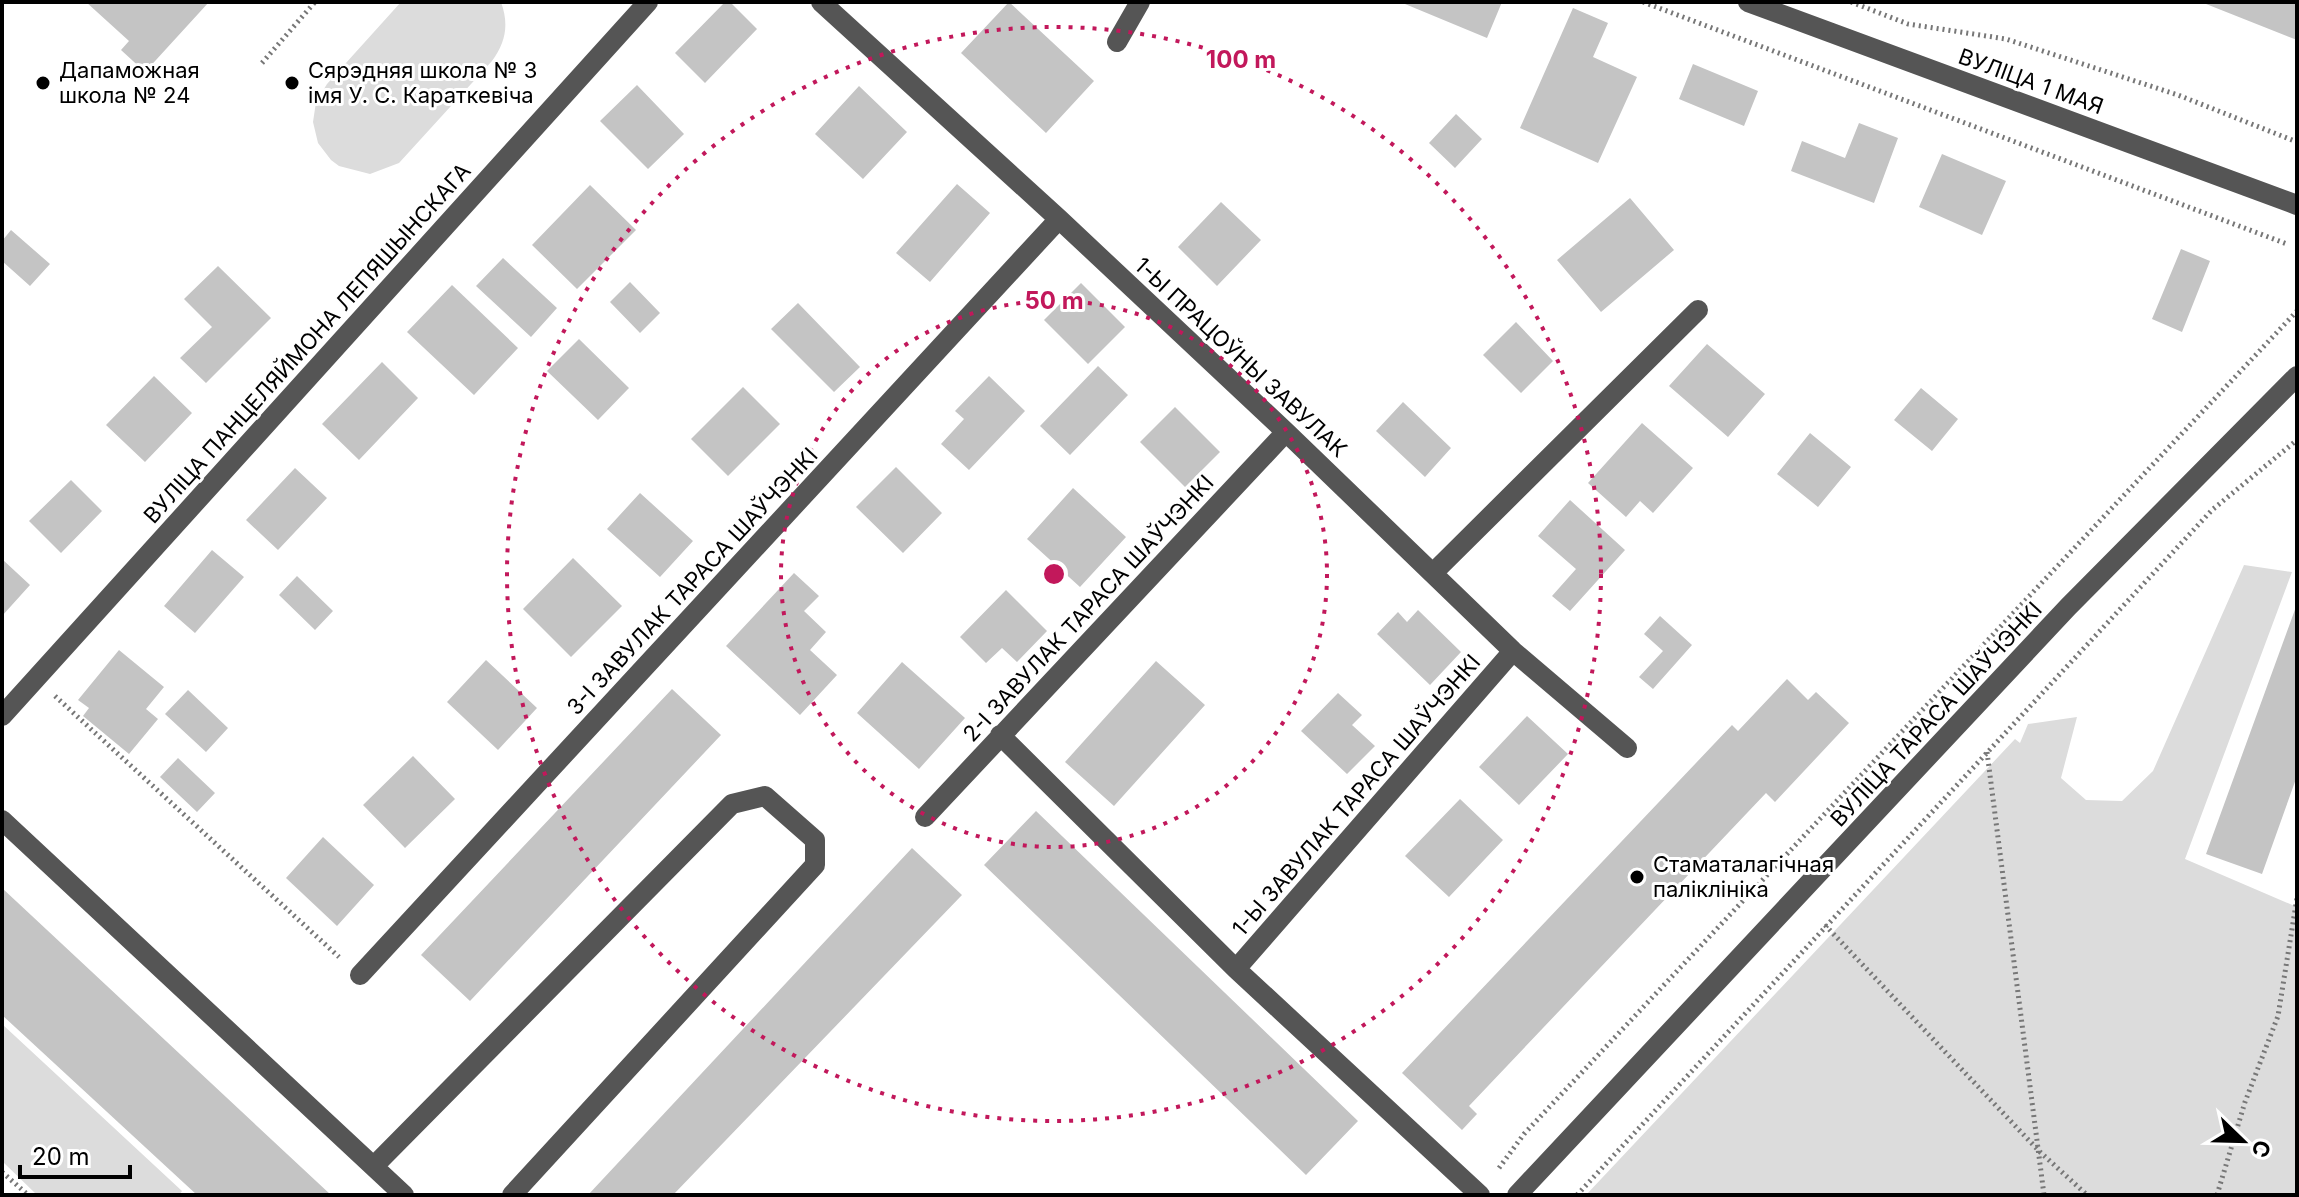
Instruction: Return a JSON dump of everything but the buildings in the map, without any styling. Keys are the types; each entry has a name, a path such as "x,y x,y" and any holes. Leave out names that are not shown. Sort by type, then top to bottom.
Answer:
{"street":[{"name":"ВУЛІЦА ПАНЦЕЛЯЙМОНА ЛЕПЯШЫНСКАГА","path":"2,716 648,2"},
{"name":"1-Ы ПРАЦОЎНЫ ЗАВУЛАК","path":"821,2 1059,219 1434,572 1513,651 1627,748"},
{"path":"1117,42 1140,2"},
{"name":"ВУЛІЦА 1 МАЯ","path":"1748,2 2297,205"},
{"name":"3-І ЗАВУЛАК ТАРАСА ШАЎЧЭНКІ","path":"360,975 1059,219"},
{"path":"1434,572 1698,310"},
{"name":"ВУЛІЦА ТАРАСА ШАЎЧЭНКІ","path":"1517,1195 2068,607 2297,376"},
{"name":"2-І ЗАВУЛАК ТАРАСА ШАЎЧЭНКІ","path":"925,817 1286,432"},
{"name":"1-Ы ЗАВУЛАК ТАРАСА ШАЎЧЭНКІ","path":"1236,969 1513,651"},
{"path":"1000,735 1236,969 1480,1195"},
{"path":"374,1166 732,804 765,796 815,840 815,865 512,1195"},
{"path":"2,820 404,1195"}],"path":[{"path":"262,63 315,2"},
{"path":"1643,2 2287,244"},
{"path":"1851,2 1908,24 2006,39 2178,95 2297,142"},
{"path":"1480,1195 1524,1134 2297,311"},
{"path":"1577,1195 2212,510 2297,440"},
{"path":"36,679 360,975"},
{"path":"1987,751 2044,1195"},
{"path":"2217,1195 2245,1102 2278,1016 2297,898"},
{"path":"1825,925 2039,1151 2087,1195"},
{"path":"2,1172 28,1195"}],"shaded area":[{"path":"401,2 501,2 505,33 492,61 399,163 370,174 339,166 318,143 313,122 316,102 327,84"},
{"path":"2244,565 2292,572 2185,859 2297,907 2297,1195 1586,1195 2015,739 2020,743 2028,724 2077,717 2061,778 2086,800 2122,801 2153,771"},
{"path":"2,1024 182,1191 179,1195 37,1195 2,1161"}],"place":[{"name":"Дапаможная школа № 24","path":"43,83"},
{"name":"Сярэдняя школа № 3 імя У. С. Караткевіча","path":"292,83"},
{"name":"Стаматалагічная паліклініка","path":"1637,877"}]}
